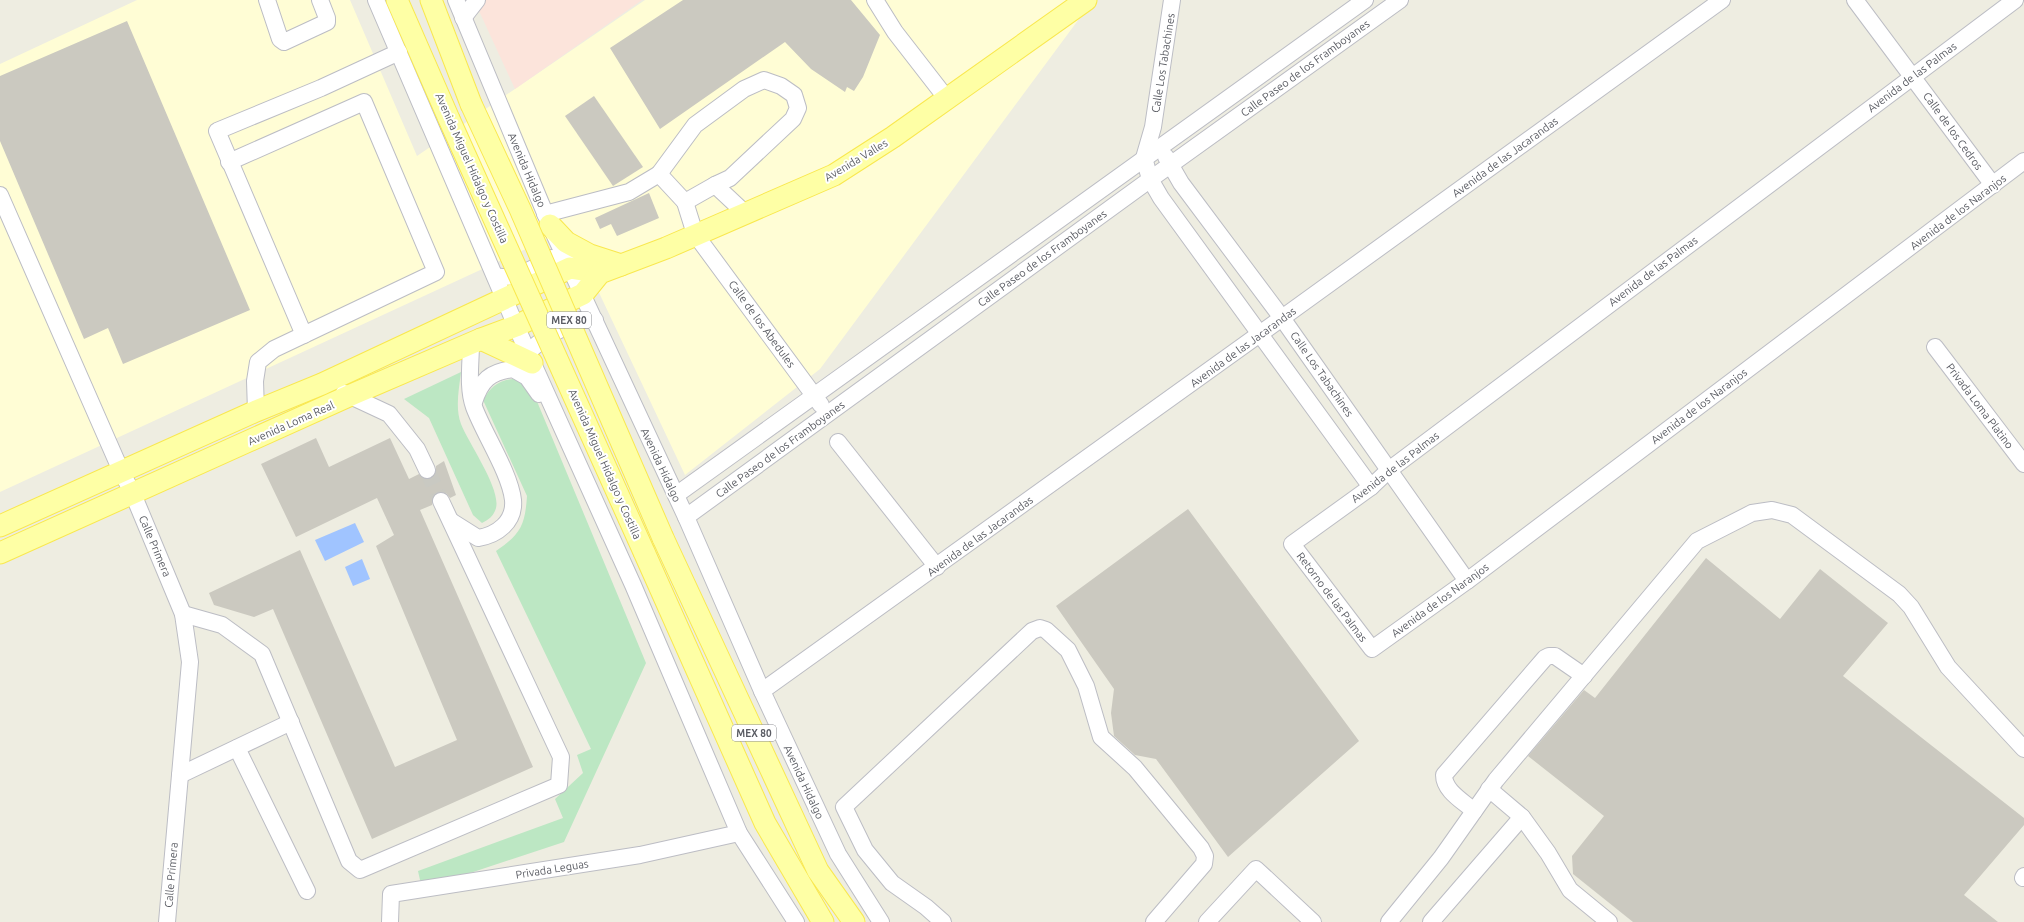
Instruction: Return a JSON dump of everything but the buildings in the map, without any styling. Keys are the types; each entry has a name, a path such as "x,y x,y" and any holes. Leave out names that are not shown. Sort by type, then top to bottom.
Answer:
{"main road":[{"name":"Avenida Miguel Hidalgo y Costilla","path":"397,0 765,823 822,922"},
{"name":"MEX 80","path":"431,0 471,104 520,209 663,538 818,871 854,922"},
{"name":"Avenida Valles","path":"570,268 600,273 666,248 834,175 947,99 1075,3"},
{"path":"548,220 566,242 590,255 622,265"},
{"name":"Avenida Loma Real","path":"0,526 256,411 322,384 570,268"},
{"path":"583,294 600,273"},
{"name":"Avenida Loma Real","path":"0,553 352,395 476,341 516,326 583,294"},
{"path":"476,341 530,358"}],"street":[{"path":"267,0 280,39 284,42 327,22 327,18 320,0"},
{"path":"376,0 530,358 633,585 739,833 796,922"},
{"name":"Avenida Hidalgo","path":"456,0 548,220 686,517 762,691 838,854 881,922"},
{"path":"463,18 477,0"},
{"path":"875,0 895,32 947,99"},
{"name":"Calle Los Tabachines","path":"1144,158 1153,127 1172,0"},
{"name":"Calle Paseo de los Framboyanes","path":"676,495 1365,0"},
{"name":"Calle Paseo de los Framboyanes","path":"686,517 1150,179 1400,0"},
{"name":"Avenida de las Jacarandas","path":"762,691 938,566 1722,0"},
{"name":"Calle de los Cedros","path":"1855,0 1994,185"},
{"name":"Avenida de las Palmas","path":"1292,544 1371,487 1389,470 2015,0"},
{"path":"304,334 217,131 321,88 399,52"},
{"path":"548,220 629,192 659,174 695,125 744,89 764,80 781,86 794,95 798,108 793,119 730,178 686,202 659,174"},
{"path":"229,162 364,102 436,272 304,334 274,350 258,362 255,381 256,411"},
{"name":"Calle Los Tabachines","path":"1153,127 1170,166 1181,183 1282,318 1467,581"},
{"path":"1144,158 1150,179 1161,198 1371,487"},
{"name":"Avenida de los Naranjos","path":"1372,649 1467,581 2024,161"},
{"path":"715,185 746,214"},
{"name":"Calle Primera","path":"0,195 121,471 133,494 184,614 190,662 167,922"},
{"name":"Calle de los Abedules","path":"686,202 696,234 828,414"},
{"path":"495,276 504,278 529,271 554,257 560,246"},
{"path":"530,358 534,346 583,319 595,320"},
{"path":"451,521 478,538 491,536 503,527 510,518 513,501 508,484 474,406 471,375 476,341"},
{"name":"Privada Loma Platino","path":"1935,347 2024,464"},
{"path":"474,406 478,389 487,378 500,371 513,369 526,377 557,417"},
{"path":"322,384 352,395 389,414 418,449 427,470"},
{"path":"838,442 938,566"},
{"path":"730,457 745,474"},
{"path":"184,614 222,625 262,654 349,861 360,870 559,785 561,757 442,501"},
{"path":"1396,920 1489,789 1697,541 1752,513 1772,510 1792,515 1899,594 1911,607 1948,667 2024,748"},
{"name":"Retorno de las Palmas","path":"1292,544 1372,649"},
{"path":"823,822 844,807 1032,631 1040,628 1046,630 1068,650 1086,686 1100,737 1135,768 1202,848 1205,856 1204,864 1154,922"},
{"path":"1474,811 1448,788 1444,782 1444,775 1545,658 1555,656 1584,676"},
{"path":"180,775 291,722"},
{"path":"237,748 307,891"},
{"path":"1489,789 1522,817 1548,853 1570,890 1609,922"},
{"path":"844,807 865,850 892,883 926,907 943,922"},
{"path":"1431,922 1522,817"},
{"name":"Privada Leguas","path":"390,922 391,894 640,855 739,833"},
{"path":"1207,922 1256,869 1313,922"}],"shaded area":[{"path":"137,0 350,0 417,156 645,0 1093,0 820,369 685,475 569,229 0,492 0,64"},
{"path":"474,0 642,0 515,89"}],"green space":[{"path":"461,372 458,398 459,418 465,433 489,478 496,500 496,508 494,513 489,519 482,523 473,515 429,418 404,399"},
{"path":"513,379 531,387 646,663 564,842 422,889 418,871 563,818 555,799 583,773 577,755 591,749 496,551 511,539 520,528 525,514 527,496 483,400 495,385 503,381"}],"water":[{"path":"355,523 364,542 325,561 315,540"},
{"path":"362,559 370,579 353,586 345,567"}],"tunnel":[{"path":"427,470 441,501"}]}
